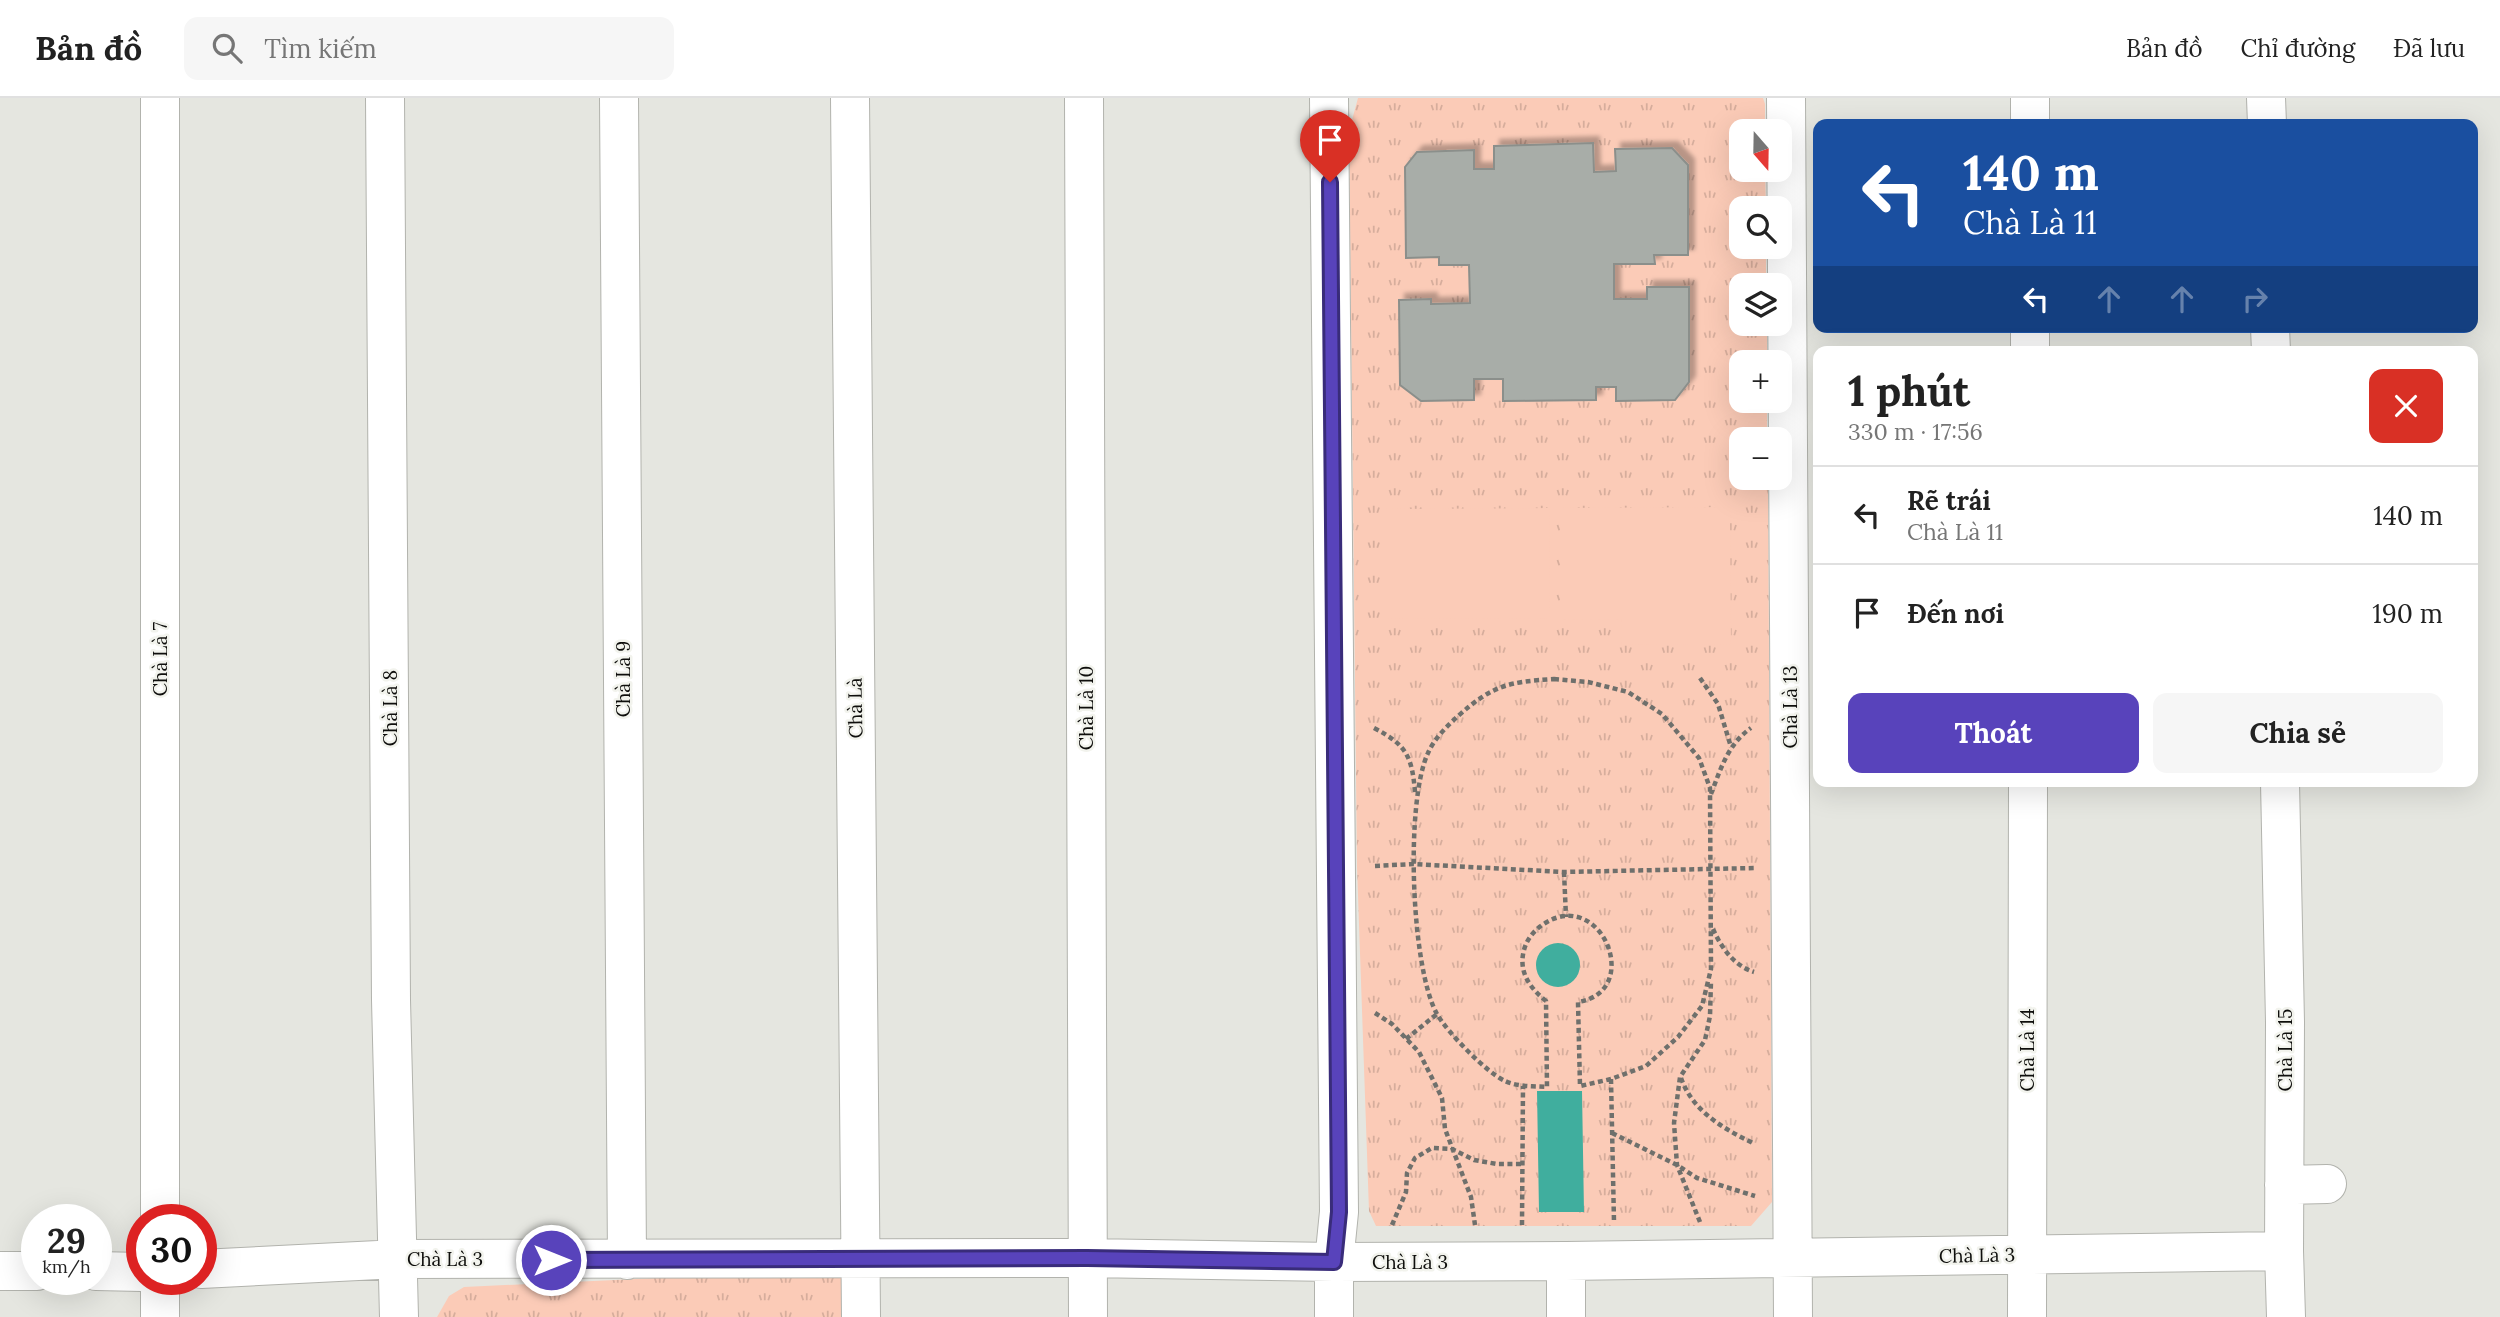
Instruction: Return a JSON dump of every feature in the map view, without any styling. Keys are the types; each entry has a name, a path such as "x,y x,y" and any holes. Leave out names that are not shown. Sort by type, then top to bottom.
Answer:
{"street":[{"name":"Chà Là 7","path":"160,98 160,1204"},
{"name":"Chà Là 8","path":"385,98 391,1000 399,1317"},
{"name":"Chà Là 9","path":"620,98 627,1260"},
{"name":"Chà Là","path":"850,98 861,1317"},
{"name":"Chà Là 10","path":"1084,98 1088,1317"},
{"path":"1329,98 1339,1212 1334,1262 1334,1317"},
{"name":"Chà Là 13","path":"1786,98 1793,1317"},
{"path":"2030,98 2030,119"},
{"path":"2266,98 2267,119"},
{"name":"Chà Là 14","path":"2027,1317 2028,787"},
{"name":"Chà Là 15","path":"2280,787 2285,1022 2286,1317"},
{"path":"2284,1185 2327,1184"},
{"name":"Chà Là 3","path":"217,1268 398,1259 1087,1258 1334,1262 1793,1259 2284,1251"},
{"path":"1566,1261 1566,1317"},
{"path":"0,1271 21,1271"},
{"path":"160,1295 160,1317"}],"path":[{"path":"1700,678 1718,705 1731,748"},
{"path":"1416,797 1427,753 1447,726 1481,696 1502,686 1524,681 1554,679 1588,682 1628,692 1662,714 1699,758 1710,788 1710,1016 1704,1040 1680,1077 1674,1123 1677,1165 1701,1226"},
{"path":"1710,798 1727,754 1741,735 1759,723"},
{"path":"1370,727 1394,740 1413,764 1416,797 1413,864 1423,975 1437,1014 1455,1037 1504,1081 1523,1086 1547,1087 1546,1001 1534,992 1522,965 1524,950 1539,926 1552,919 1582,919 1594,925 1605,936 1611,950 1609,979 1594,996 1578,1002 1580,1086 1611,1079 1646,1066 1678,1037 1702,1006 1711,969"},
{"path":"1368,866 1413,864 1564,872 1758,868"},
{"path":"1564,872 1566,917"},
{"path":"1711,925 1732,959 1748,970 1759,973"},
{"path":"1366,1006 1391,1024 1419,1052 1442,1098 1445,1129 1471,1197 1475,1226"},
{"path":"1406,1039 1437,1014"},
{"path":"1680,1077 1687,1095 1709,1117 1733,1133 1762,1147"},
{"path":"1611,1079 1614,1226"},
{"path":"1522,1226 1523,1086"},
{"path":"1612,1133 1677,1165 1697,1178 1762,1198"},
{"path":"1392,1226 1406,1192 1407,1173 1415,1158 1432,1148 1452,1149 1474,1160 1497,1164 1523,1164"}],"green space":[{"path":"1358,98 1763,98 1765,119 1729,119 1729,182 1765,182 1766,196 1729,196 1729,259 1766,259 1766,273 1729,273 1729,336 1767,336 1767,350 1729,350 1729,413 1767,413 1767,427 1729,427 1729,490 1768,490 1772,1202 1751,1226 1376,1226 1369,1211 1357,867 1349,131"},
{"path":"1730,507 1731,644 1622,645 1621,619 1561,620 1561,508"},
{"path":"1549,508 1550,618 1380,619 1380,509"},
{"path":"848,1269 846,1317 437,1317 449,1296 464,1287"}],"water":[{"path":"1558,943 1573,950 1580,965 1573,980 1558,987 1543,980 1536,965 1543,950"},
{"path":"1537,1091 1582,1091 1584,1212 1539,1212"}],"building":[{"path":"1593,143 1594,172 1616,171 1615,149 1672,148 1688,165 1688,255 1654,255 1655,264 1614,264 1614,299 1647,299 1647,287 1689,287 1689,382 1675,400 1616,401 1616,387 1596,387 1596,400 1503,401 1503,379 1474,379 1474,400 1421,401 1400,385 1399,300 1431,299 1431,304 1470,303 1469,265 1439,265 1439,257 1406,258 1405,167 1417,152 1474,150 1474,169 1494,169 1494,146"}],"route":[{"path":"551,1260 1087,1258 1334,1262 1339,1212 1330,182"}]}
